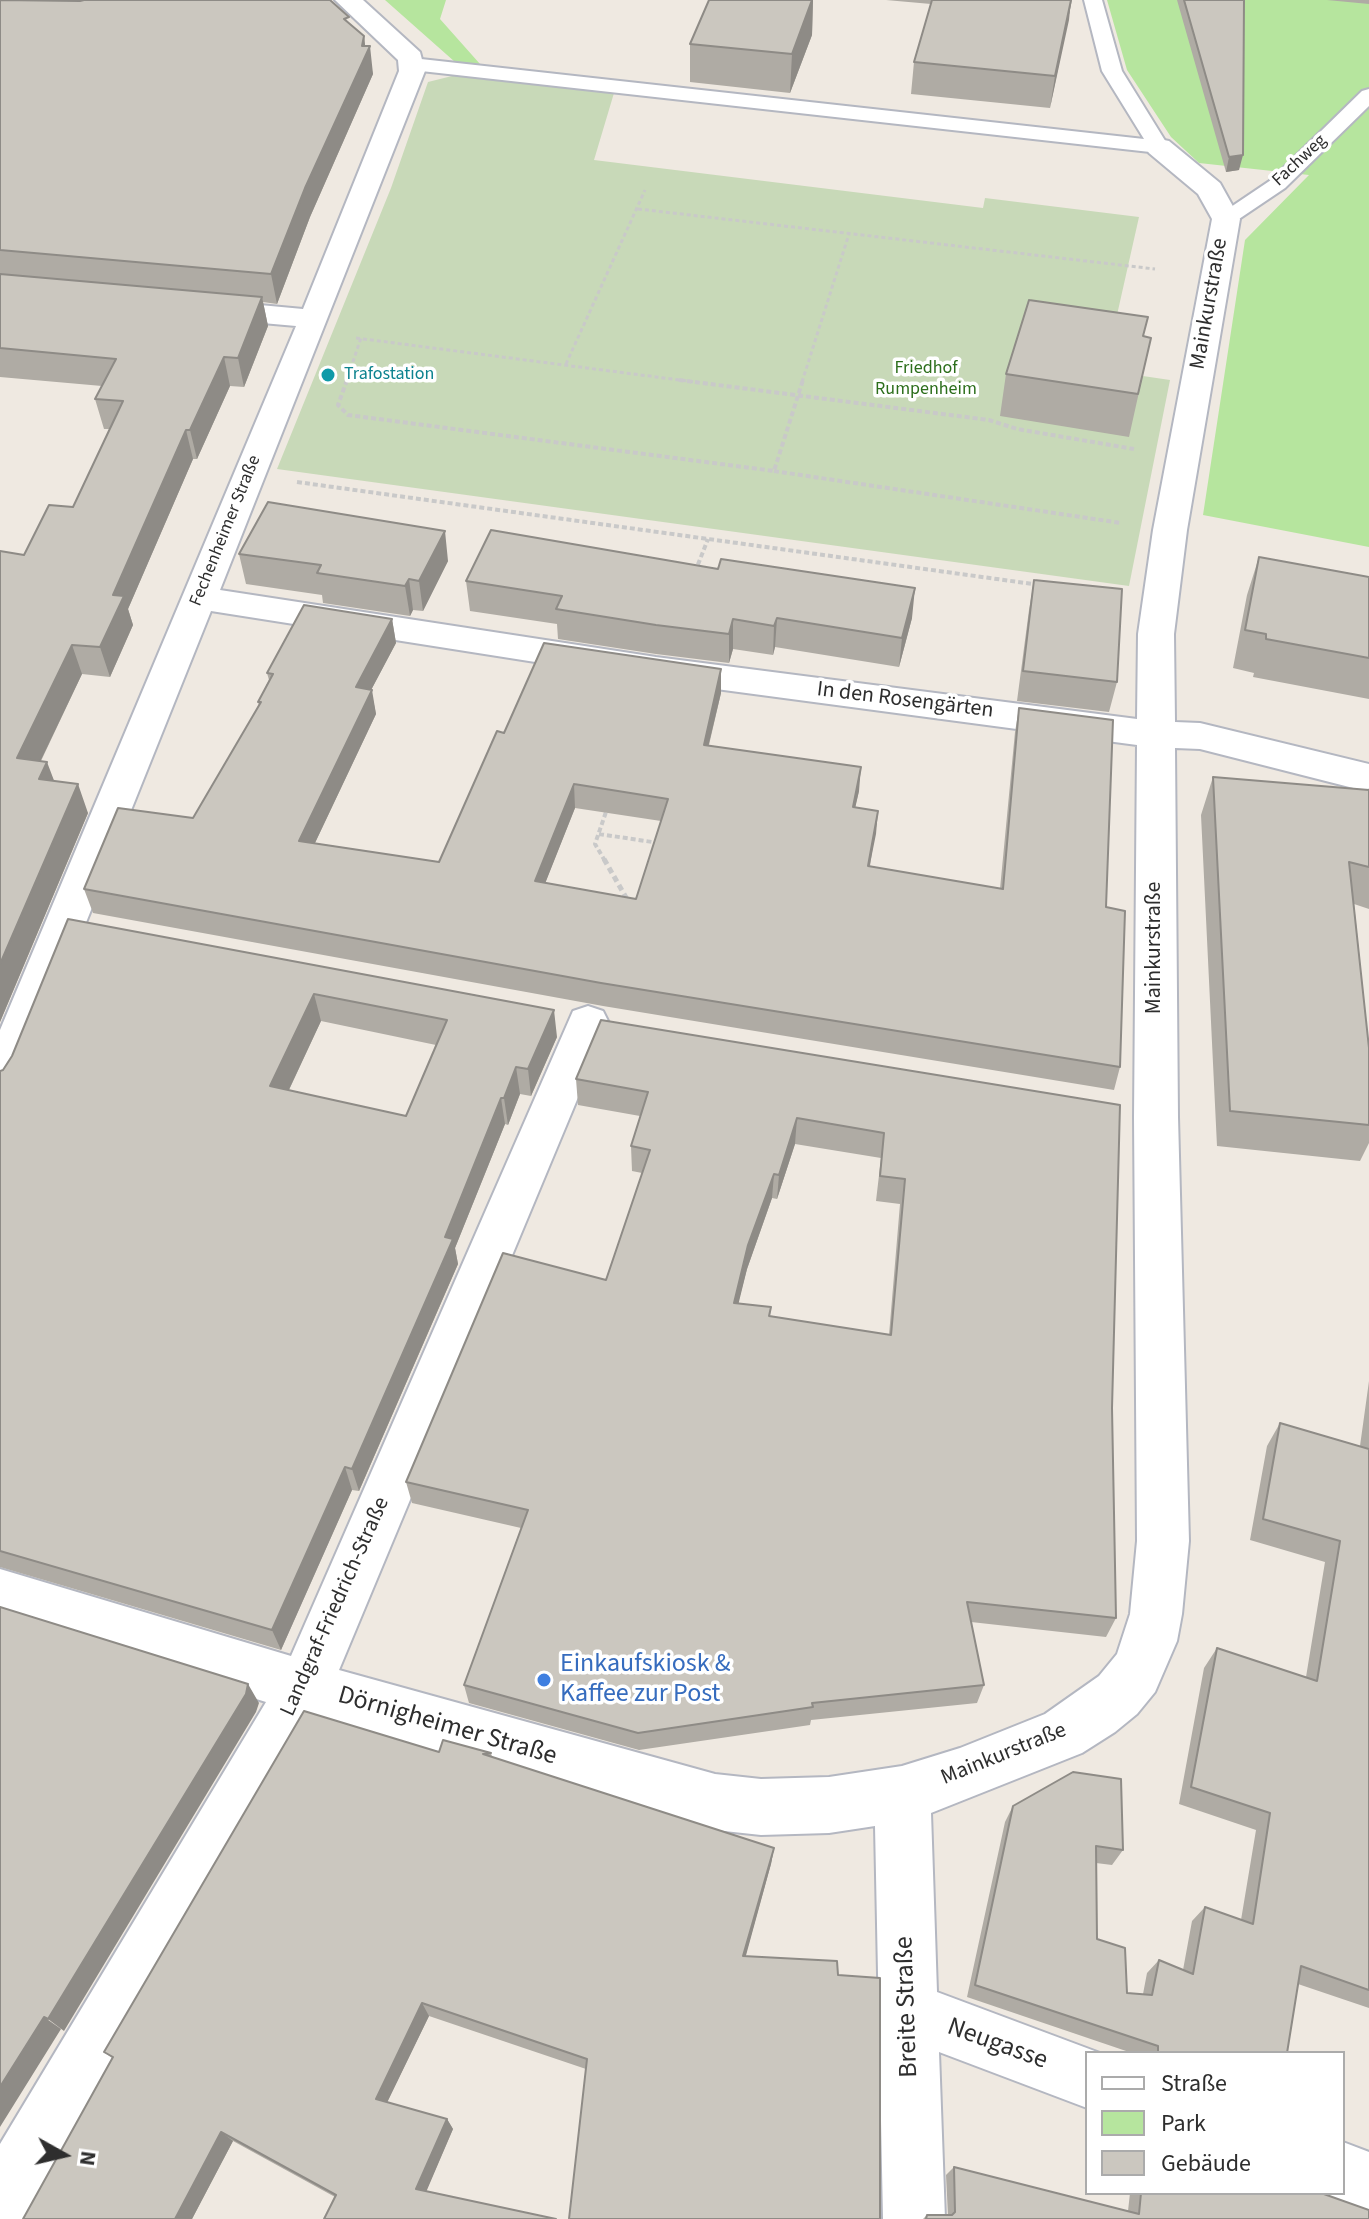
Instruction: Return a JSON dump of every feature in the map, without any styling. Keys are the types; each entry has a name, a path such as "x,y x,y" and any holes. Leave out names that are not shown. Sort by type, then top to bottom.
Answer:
{"street":[{"path":"348,0 405,52 412,64"},
{"name":"Fechenheimer Straße","path":"0,1082 311,326 412,64"},
{"name":"Mainkurstraße","path":"902,1794 960,1776 1063,1734 1118,1695 1136,1673 1150,1641 1160,1588 1163,1541 1140,1114 1156,634 1170,530 1226,219 1210,189 1159,147"},
{"path":"173,306 311,326"},
{"name":"In den Rosengärten","path":"199,598 656,669 1229,741 1369,778"},
{"path":"64,926 110,934"},
{"name":"Landgraf-Friedrich-Straße","path":"0,2203 305,1687 592,1024"},
{"name":"Dörnigheimer Straße","path":"0,1594 305,1687 715,1802 761,1807 829,1805 902,1794"},
{"name":"Breite Straße","path":"902,1794 914,2219"},
{"name":"Neugasse","path":"908,2011 1085,2077"},
{"path":"1345,2174 1369,2183"}],"lane":[{"name":"Mainkurstraße","path":"1093,0 1112,71 1159,147"},
{"path":"412,64 1159,147"},
{"name":"Fachweg","path":"1226,219 1278,184 1369,95"}],"path":[{"path":"566,364 645,190"},
{"path":"638,209 1155,269"},
{"path":"774,471 849,234"},
{"path":"311,326 361,338 989,420 1017,429 1183,457"},
{"path":"361,338 338,405 348,415 774,471 1170,530"},
{"path":"249,475 1052,587"},
{"path":"690,583 708,539"},
{"path":"609,804 595,844 631,906"},
{"path":"599,834 673,845"}],"green space":[{"path":"385,0 446,0 440,19 480,64 455,62"},
{"path":"1107,0 1369,0 1369,547 1203,515 1245,240 1309,175 1199,163 1171,137 1127,70"},
{"name":"Friedhof Rumpenheim","path":"456,75 614,93 594,160 983,208 985,198 1139,217 1108,355 1136,375 1170,380 1129,586 277,469 391,188 428,82"}],"building":[{"path":"0,0 330,0 349,17 344,19 364,36 362,46 370,46 305,188 271,274 0,250"},
{"path":"709,0 812,0 792,54 690,44"},
{"path":"932,0 1071,0 1055,76 914,62"},
{"path":"1184,0 1244,0 1243,155 1229,157"},
{"path":"0,274 262,297 238,358 224,357 190,430 186,430 113,595 124,596 100,647 72,645 17,758 47,762 39,779 78,784 0,964 0,551 24,555 49,505 73,507 123,401 95,399 116,359 0,348"},
{"path":"1029,300 1148,317 1143,336 1151,338 1138,394 1006,374"},
{"path":"268,502 445,531 419,581 409,579 405,586 317,573 321,565 239,554"},
{"path":"491,530 718,569 721,559 915,588 902,638 777,618 774,626 733,619 729,634 656,625 556,609 562,596 466,581"},
{"path":"1259,557 1369,577 1369,658 1266,639 1266,634 1245,630"},
{"path":"1034,580 1122,589 1117,682 1023,671"},
{"path":"304,605 392,619 356,687 372,690 299,841 439,862 497,731 504,733 544,643 721,669 704,745 861,767 853,807 878,811 868,866 1003,889 1019,708 1113,720 1106,907 1125,911 1120,1067 601,983 84,889 118,808 193,818 261,702 258,702 273,674 267,673","holes":["574,784 668,799 636,899 535,881"]},
{"path":"1213,777 1369,790 1369,867 1349,862 1369,1048 1369,1125 1230,1111"},
{"path":"68,919 554,1010 528,1069 516,1067 504,1098 501,1098 445,1237 453,1239 352,1469 345,1467 272,1630 0,1551 0,1071 12,1056","holes":["314,994 447,1020 406,1116 270,1086"]},
{"path":"601,1020 1120,1105 1112,1408 1116,1618 967,1602 984,1685 812,1703 813,1707 638,1733 464,1685 528,1510 406,1482 503,1253 606,1280 650,1150 631,1146 648,1092 576,1079","holes":["797,1118 884,1133 880,1176 905,1179 891,1335 769,1316 771,1307 734,1303 748,1245 774,1174 779,1175"]},
{"path":"1280,1423 1369,1449 1369,1990 1301,1966 1287,2051 1158,2051 1158,2046 975,1985 1013,1806 1073,1772 1121,1779 1123,1850 1096,1846 1097,1939 1125,1948 1127,1993 1152,1995 1159,1960 1193,1974 1205,1907 1253,1924 1270,1813 1191,1787 1217,1648 1317,1681 1340,1541 1263,1519"},
{"path":"0,1607 248,1684 246,1694 48,2019 44,2017 0,2087"},
{"path":"304,1711 439,1752 443,1740 491,1753 483,1754 774,1848 743,1956 837,1961 838,1975 880,1978 880,2219 569,2219 587,2059 422,2003 376,2099 447,2119 416,2189 556,2219 324,2219 336,2195 221,2132 175,2219 23,2219 113,2057 104,2052"},
{"path":"954,2167 1139,2214 1141,2195 1327,2195 1369,2210 1369,2219 926,2219 927,2215 952,2215 955,2212"}],"place":[{"name":"Trafostation","path":"328,375"},
{"name":"Einkaufskiosk & Kaffee zur Post","path":"544,1680"}]}
